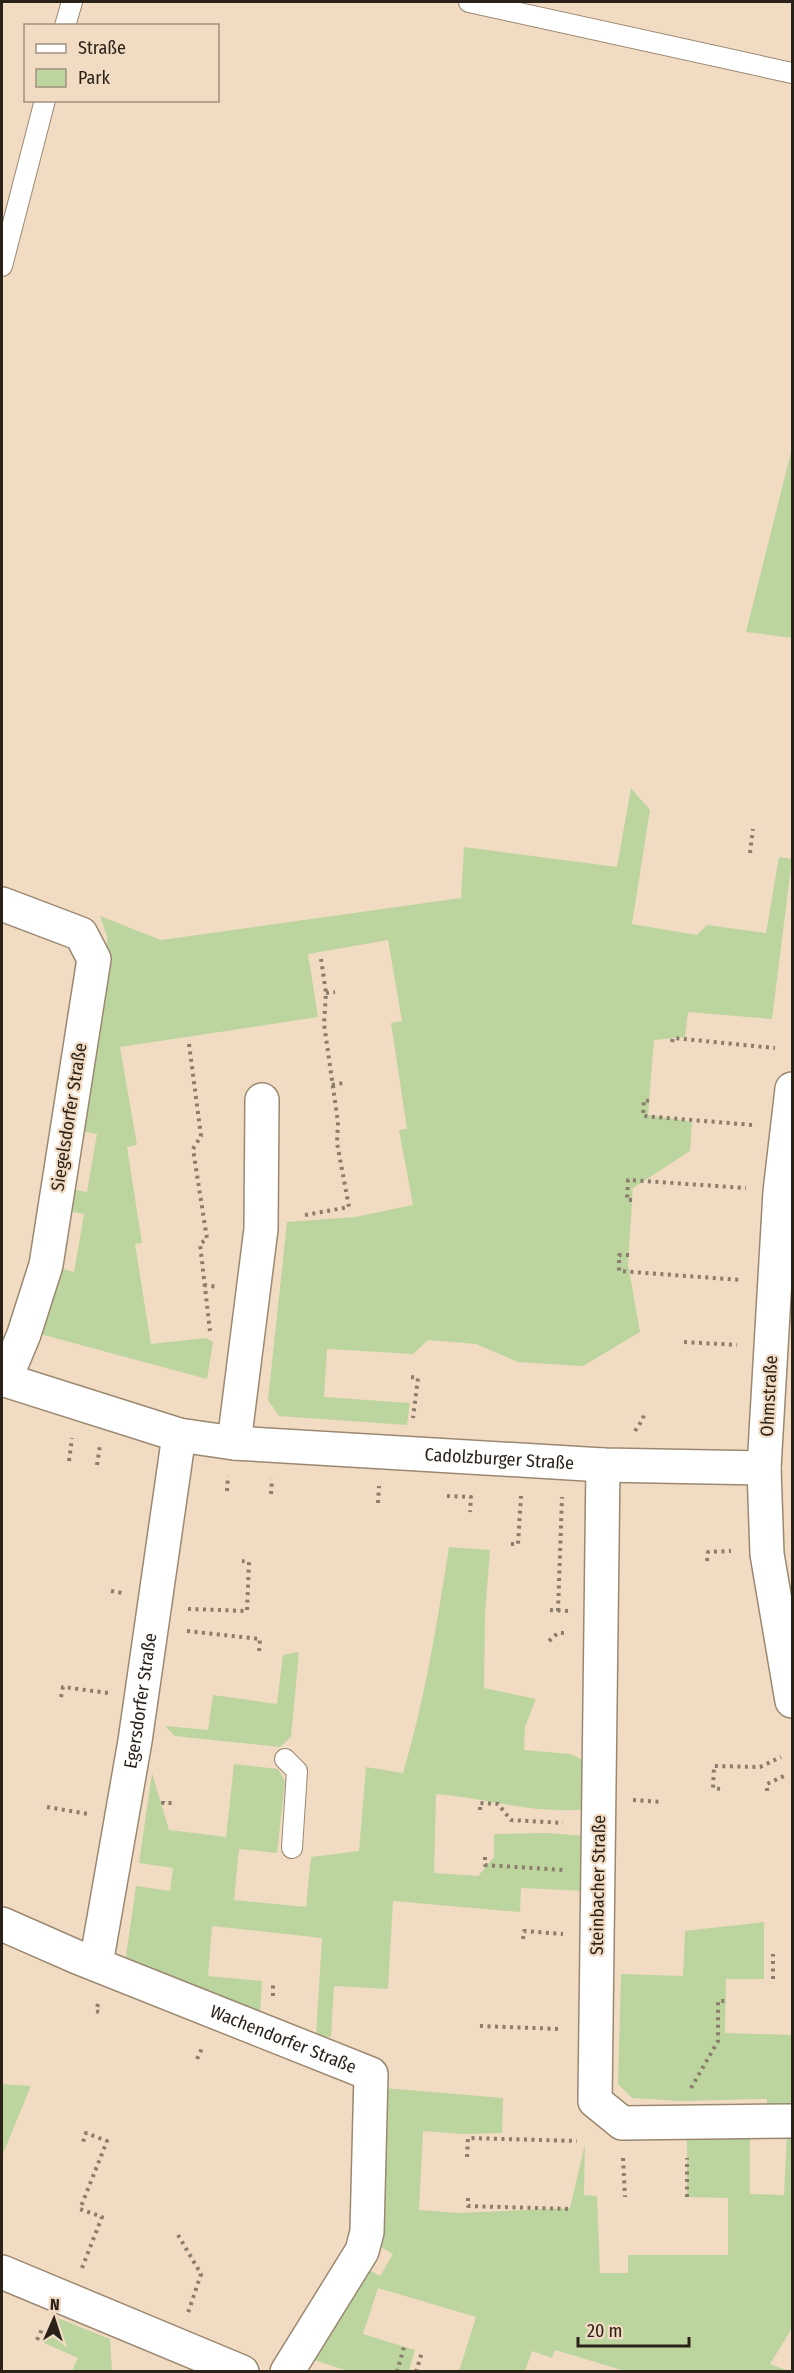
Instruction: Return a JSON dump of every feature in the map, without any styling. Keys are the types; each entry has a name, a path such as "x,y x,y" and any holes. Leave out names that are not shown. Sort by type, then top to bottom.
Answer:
{"street":[{"name":"Siegelsdorfer Straße","path":"2,904 81,934 94,958 46,1265 24,1334 3,1380"},
{"name":"Ohmstraße","path":"792,1089 780,1192 764,1468 766,1552 792,1701"},
{"path":"234,1443 261,1229 262,1100"},
{"name":"Cadolzburger Straße","path":"3,1380 179,1435 234,1443 603,1465 764,1468"},
{"name":"Egersdorfer Straße","path":"96,1964 135,1741 179,1435"},
{"name":"Steinbacher Straße","path":"603,1465 595,2101 622,2123 792,2121"},
{"name":"Wachendorfer Straße","path":"2,1924 371,2074 366,2232 362,2251 288,2372"},
{"path":"2,2272 242,2372"}],"lane":[{"path":"66,24 72,2"},
{"path":"469,2 792,73"},
{"path":"2,266 44,102"},
{"path":"285,1759 297,1771 292,1848"}],"path":[{"path":"750,854 753,829"},
{"path":"305,1215 349,1207 337,1143 338,1122 324,1024 326,993 321,959"},
{"path":"326,993 334,992"},
{"path":"672,1042 673,1038 776,1048"},
{"path":"189,1044 201,1136 193,1149 207,1239 200,1244 211,1336"},
{"path":"333,1085 343,1083"},
{"path":"649,1101 644,1100 643,1116 754,1126"},
{"path":"632,1200 627,1200 628,1180 758,1189"},
{"path":"629,1255 619,1255 618,1270 742,1280"},
{"path":"684,1342 738,1345"},
{"path":"411,1377 418,1378 412,1426"},
{"path":"69,1461 73,1426"},
{"path":"511,1544 518,1544 522,1487"},
{"path":"558,1611 562,1492"},
{"path":"447,1496 471,1497 470,1512"},
{"path":"707,1561 708,1552 766,1552"},
{"path":"185,1609 247,1611 249,1562 242,1561"},
{"path":"183,1630 260,1639 259,1652"},
{"path":"549,1641 558,1633"},
{"path":"61,1697 63,1687 118,1694"},
{"path":"720,1789 713,1788 714,1766 760,1767 781,1757"},
{"path":"767,1791 767,1784 786,1775"},
{"path":"480,1810 480,1803 498,1804 511,1820 598,1824"},
{"path":"47,1807 90,1815 92,1809"},
{"path":"485,1857 485,1865 598,1872"},
{"path":"523,1939 524,1931 597,1935"},
{"path":"773,1954 773,1979"},
{"path":"687,2123 688,2095 718,2041 718,2001 725,2001"},
{"path":"480,2026 596,2030"},
{"path":"79,2275 102,2217 80,2209 106,2141 86,2133 83,2142"},
{"path":"467,2157 468,2138 577,2141"},
{"path":"468,2198 468,2206 571,2208"},
{"path":"178,2235 201,2274 186,2317"},
{"path":"397,2372 404,2347"},
{"path":"416,2372 422,2352"}],"green space":[{"path":"792,448 792,638 746,632"},
{"path":"631,788 650,810 632,924 697,935 707,925 766,933 779,857 792,859 772,1019 688,1012 685,1037 654,1040 648,1115 692,1122 690,1151 633,1188 628,1264 640,1332 583,1366 518,1362 476,1344 428,1340 413,1354 327,1349 324,1397 410,1403 407,1425 279,1416 268,1400 287,1222 355,1217 413,1205 399,1130 407,1129 391,1023 402,1021 388,940 308,954 318,1017 120,1047 137,1145 127,1147 142,1243 135,1244 151,1344 206,1338 213,1342 207,1379 40,1334 59,1268 74,1272 84,1214 69,1211 72,1189 87,1192 97,1134 81,1131 107,959 107,936 100,916 161,940 461,898 464,847 617,867"},
{"path":"449,1547 490,1550 485,1615 484,1688 536,1699 525,1727 524,1750 570,1754 588,1762 587,1809 549,1810 436,1794 434,1873 478,1876 494,1857 494,1834 547,1833 587,1836 586,1891 521,1888 520,1912 393,1901 388,1989 334,1986 331,2037 316,2036 322,1938 212,1926 208,1976 262,1981 260,2014 130,1963 126,1956 136,1886 170,1891 173,1868 139,1863 152,1773 169,1830 226,1837 234,1764 278,1769 285,1781 277,1853 239,1849 234,1900 306,1907 311,1857 359,1851 366,1767 403,1773 424,1689"},
{"path":"299,1652 291,1737 280,1747 175,1736 165,1726 208,1730 213,1695 277,1704 283,1655"},
{"path":"764,1922 764,1979 726,1979 725,2033 792,2035 792,2110 767,2111 767,2099 680,2101 632,2098 618,2084 621,1974 683,1976 685,1931"},
{"path":"2,2084 31,2086 2,2156"},
{"path":"384,2088 503,2098 502,2133 462,2134 423,2131 419,2210 459,2213 570,2208 585,2144 584,2195 597,2196 600,2273 628,2273 628,2255 728,2255 728,2198 687,2197 687,2136 750,2135 750,2194 784,2195 787,2134 792,2134 792,2328 770,2364 789,2371 625,2371 555,2350 552,2358 532,2351 525,2371 459,2371 476,2317 378,2288 363,2334 415,2350 409,2371 348,2371 311,2359 366,2268 380,2276 393,2254 379,2246"},
{"path":"55,2317 110,2339 112,2371 72,2371 78,2358 44,2343"}]}
